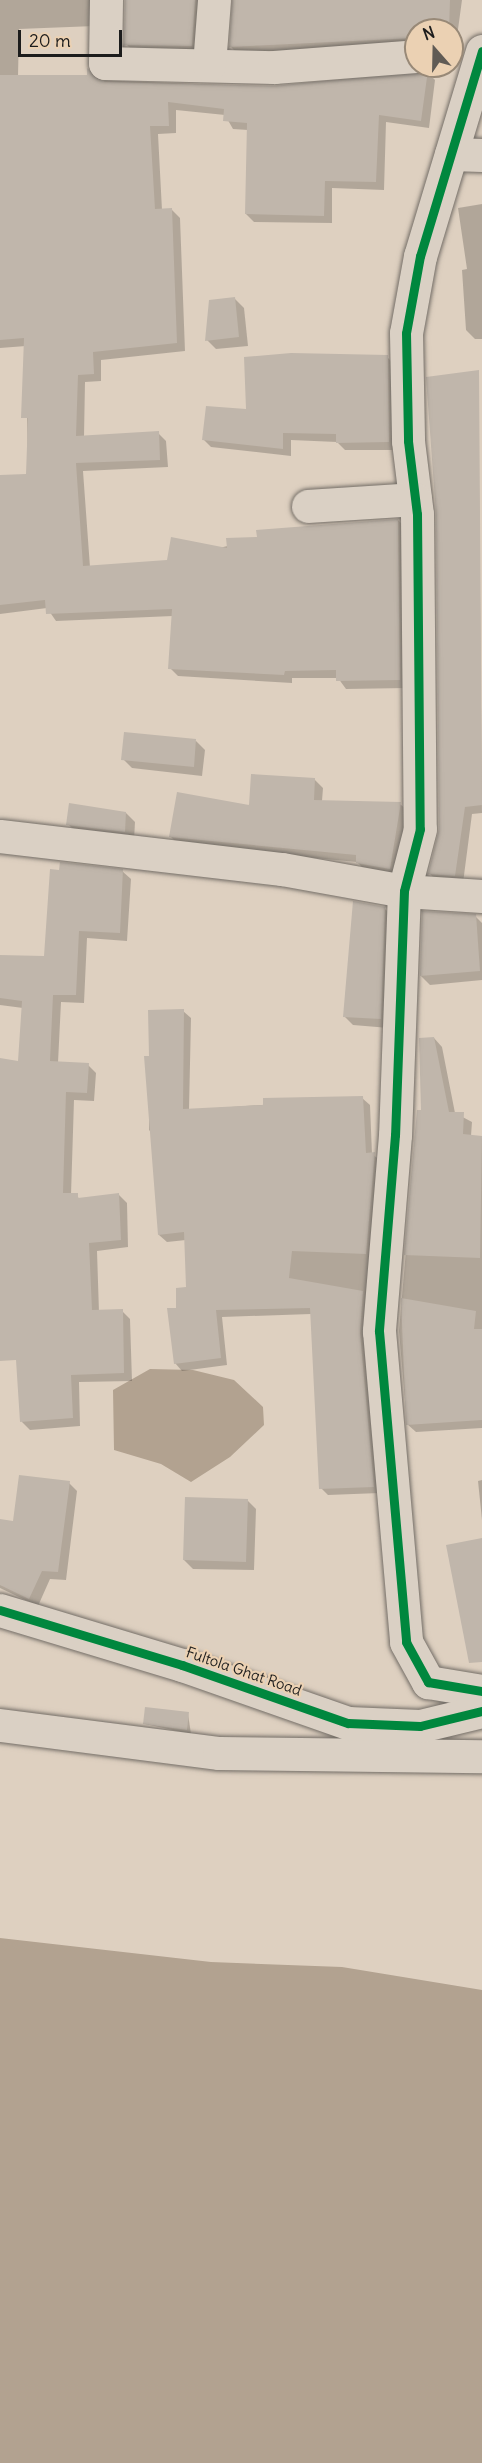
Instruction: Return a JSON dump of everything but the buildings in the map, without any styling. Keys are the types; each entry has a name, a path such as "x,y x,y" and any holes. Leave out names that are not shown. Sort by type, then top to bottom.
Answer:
{"street":[{"path":"106,0 105,63 274,67 404,57"},
{"path":"209,65 214,0"},
{"path":"464,52 482,51 467,155 420,256 406,333 415,499 420,829 404,891 396,1135 379,1330 401,1606 406,1642 428,1682 482,1691"},
{"path":"308,506 415,499"},
{"path":"0,836 282,869 404,891 482,896"},
{"name":"Fultola Ghat Road","path":"0,1610 182,1665 348,1724 420,1726 482,1711"},
{"path":"0,1725 219,1753 482,1756"}],"shaded area":[{"path":"150,1369 193,1370 234,1380 263,1407 264,1425 230,1457 191,1482 161,1464 114,1450 113,1390"},
{"path":"0,1938 211,1962 342,1967 482,1990 482,2463 0,2463"}],"cycle path":[{"path":"482,51 420,256 406,333 408,441 417,514 420,829 404,891 395,1135 379,1331 406,1642 428,1682 482,1691"},
{"path":"0,1610 182,1665 348,1723 420,1726 482,1711"}]}
